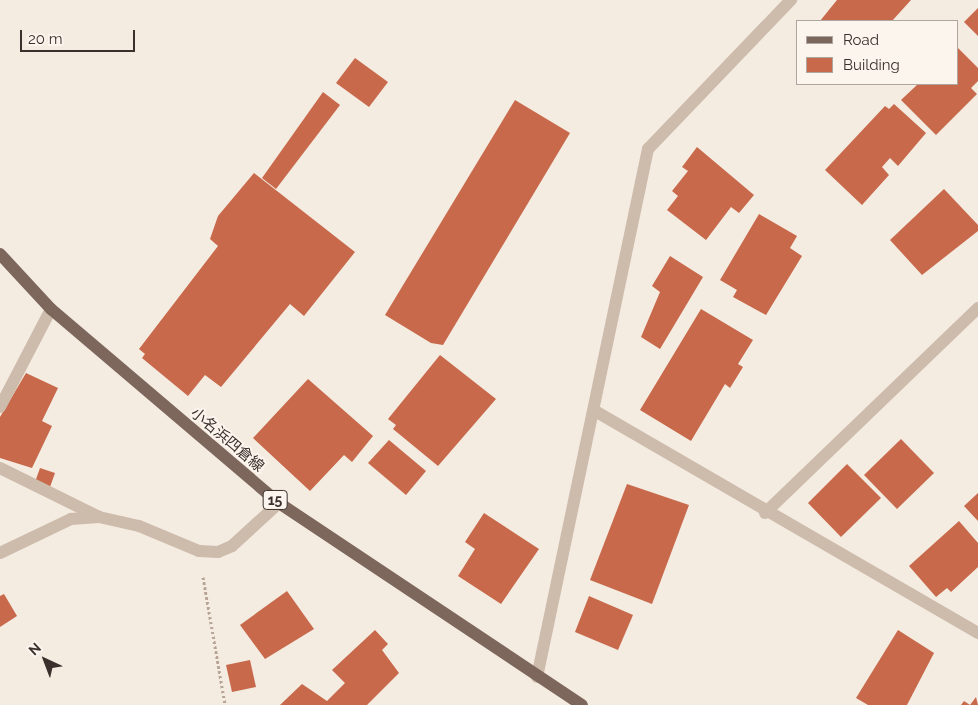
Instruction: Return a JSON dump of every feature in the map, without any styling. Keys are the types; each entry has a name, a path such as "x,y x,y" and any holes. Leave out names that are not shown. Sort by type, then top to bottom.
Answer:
{"main road":[{"name":"小名浜四倉線","path":"0,254 51,309 279,503 575,703"}],"street":[{"path":"537,677 595,411 648,149 791,0"},
{"path":"765,513 978,308"},
{"path":"0,407 51,309"},
{"path":"595,411 765,513 978,633"},
{"path":"0,468 99,517 139,526 199,551 232,546 279,503"},
{"path":"0,553 71,519 99,517"}],"path":[{"path":"199,551 225,705"}],"building":[{"path":"837,0 911,0 893,20 821,20"},
{"path":"978,8 978,36 964,22"},
{"path":"958,48 978,68 978,81 971,88 977,94 936,135 901,100 917,85 958,85"},
{"path":"355,58 388,82 369,107 336,83"},
{"path":"323,92 340,105 276,189 262,178"},
{"path":"515,100 570,133 443,345 431,343 385,315"},
{"path":"894,104 926,133 898,166 890,158 882,167 889,175 862,205 825,170 885,106 889,109"},
{"path":"697,147 754,195 739,213 731,207 706,240 667,210 678,196 672,191 688,171 682,167"},
{"path":"254,173 355,252 304,316 290,304 221,387 205,375 188,396 142,358 145,354 139,349 218,246 210,239 218,216"},
{"path":"944,189 978,225 978,231 922,275 890,240"},
{"path":"759,214 797,236 790,248 802,256 766,315 733,297 737,290 720,280"},
{"path":"670,256 703,277 660,349 641,337 660,292 652,286"},
{"path":"701,309 753,340 738,364 743,367 730,388 725,384 691,441 640,410"},
{"path":"440,355 496,399 438,466 393,429 396,425 388,419"},
{"path":"26,373 58,388 42,421 52,426 32,468 0,458 0,417"},
{"path":"308,379 373,436 352,462 344,455 310,491 253,438"},
{"path":"901,439 934,473 897,509 864,475"},
{"path":"389,440 426,471 406,495 368,463"},
{"path":"847,464 881,498 841,537 808,503"},
{"path":"40,468 55,473 50,487 35,482"},
{"path":"627,484 689,505 652,604 590,580"},
{"path":"978,493 978,521 964,506"},
{"path":"484,513 539,549 501,604 458,576 475,549 465,542"},
{"path":"959,521 978,543 978,567 951,592 947,588 936,597 909,566"},
{"path":"287,591 314,629 265,659 240,625"},
{"path":"4,594 17,616 0,627 0,596"},
{"path":"589,596 633,615 618,650 575,632"},
{"path":"375,630 388,644 382,650 399,673 367,705 280,705 302,684 327,701 345,683 332,670"},
{"path":"898,630 934,653 907,705 868,705 856,698"},
{"path":"250,660 256,687 232,692 226,665"},
{"path":"976,697 978,705 970,705"},
{"path":"964,701 970,705 961,705"}]}
